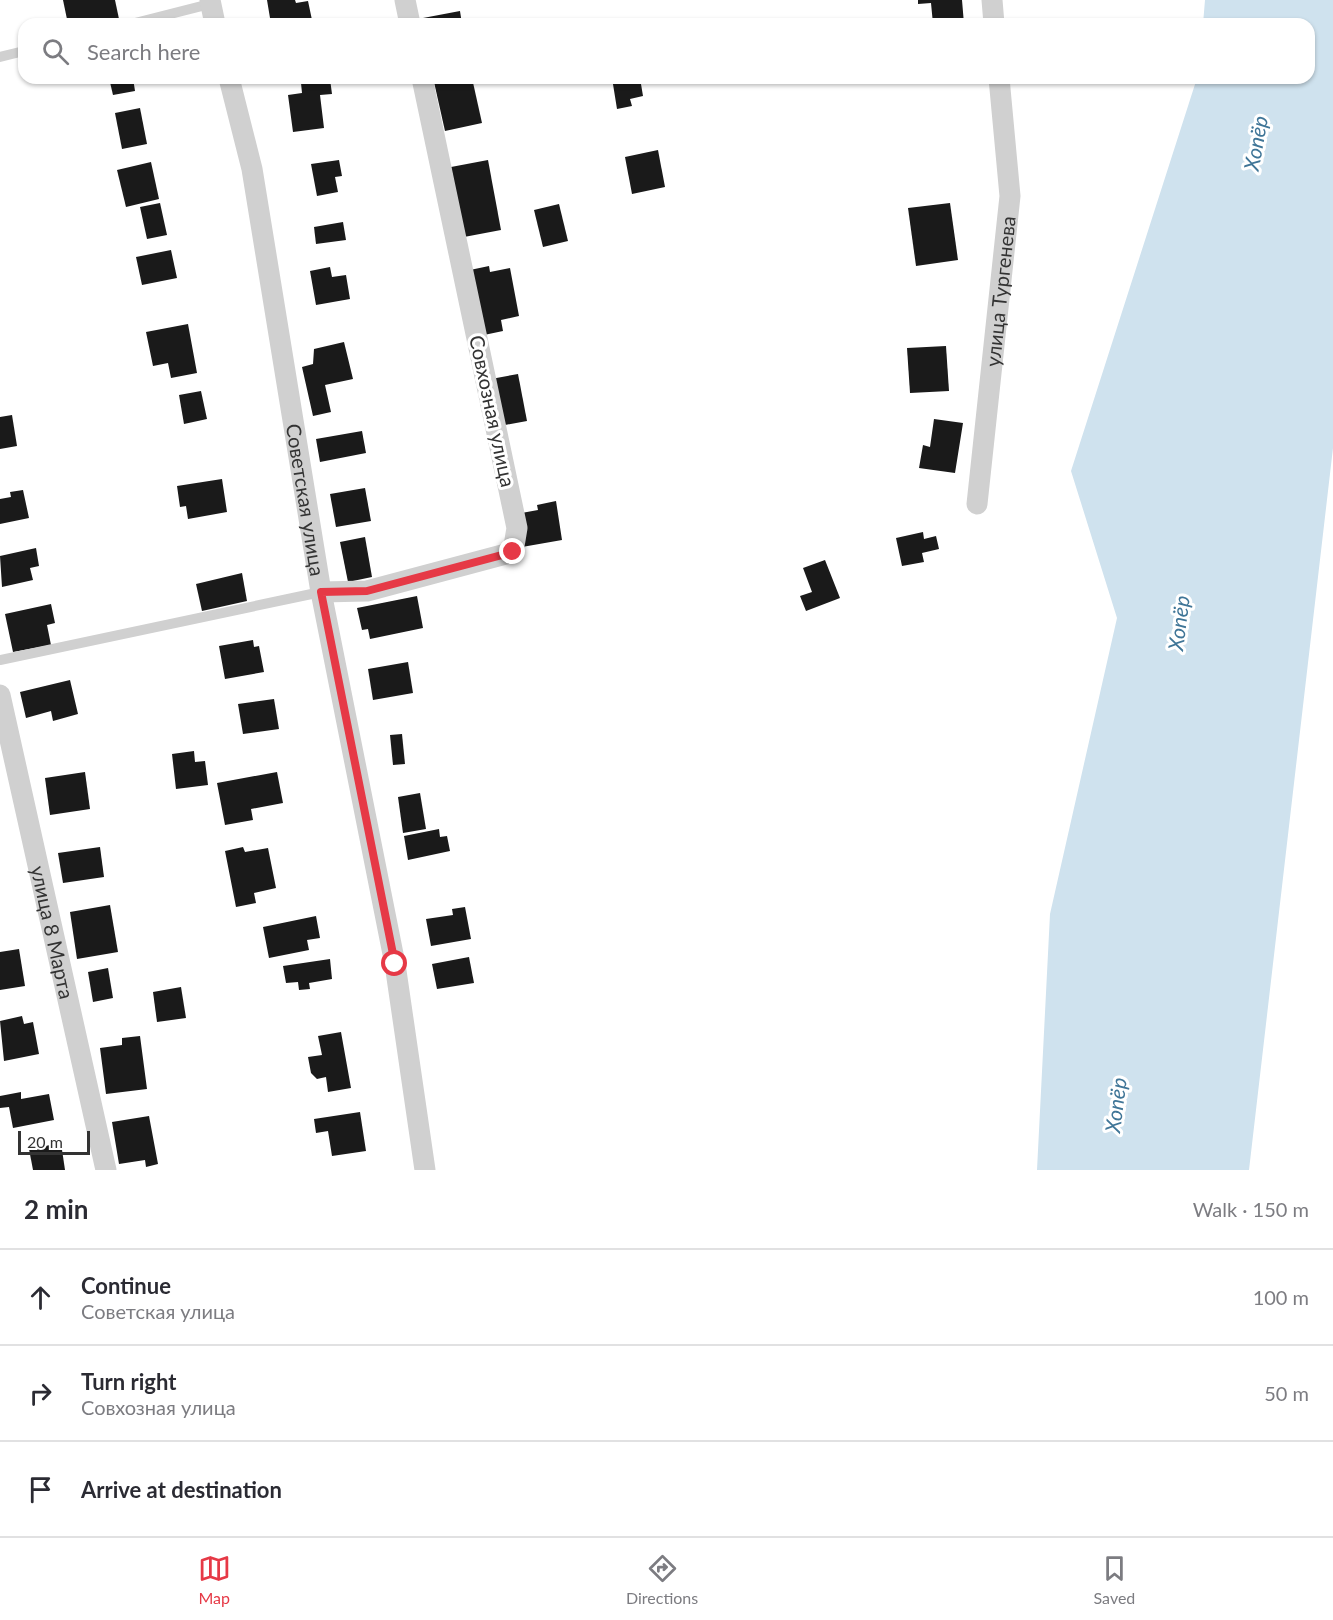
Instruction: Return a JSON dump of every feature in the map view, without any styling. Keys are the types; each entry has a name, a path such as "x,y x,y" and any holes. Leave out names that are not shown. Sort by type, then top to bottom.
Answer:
{"street":[{"path":"405,0 409,18"},
{"path":"992,0 994,18"},
{"name":"Советская улица","path":"231,84 252,169 321,592 395,964 425,1170"},
{"name":"Совхозная улица","path":"321,592 367,591 513,552 518,528 423,84"},
{"name":"улица Тургенева","path":"977,504 1010,196 1000,84"},
{"name":"улица 8 Марта","path":"0,695 106,1170"}],"lane":[{"path":"163,18 212,9"},
{"path":"0,57 18,52"},
{"path":"0,660 321,592"}],"water":[{"name":"Хопёр","path":"1205,0 1333,0 1333,448 1249,1170 1037,1170 1050,914 1117,618 1071,471 1195,84 1315,84 1315,18 1204,18"}],"building":[{"path":"63,0 115,0 119,18 67,18"},
{"path":"267,0 295,0 296,3 308,1 312,18 270,18"},
{"path":"918,0 962,0 964,18 932,18 931,3 918,4"},
{"path":"460,11 461,18 423,18"},
{"path":"110,84 134,84 135,91 113,95"},
{"path":"301,84 331,84 332,94 320,95 324,128 293,132 288,95 302,93"},
{"path":"434,84 473,84 482,123 445,131"},
{"path":"613,84 641,84 643,96 630,99 632,106 617,109"},
{"path":"140,108 147,144 122,149 115,113"},
{"path":"658,150 665,187 632,194 625,157"},
{"path":"339,160 342,176 335,177 338,192 317,196 311,164"},
{"path":"488,160 501,230 464,237 451,167"},
{"path":"151,162 159,199 126,207 117,170"},
{"path":"160,203 167,235 147,239 140,207"},
{"path":"950,203 958,260 916,266 908,208"},
{"path":"559,204 568,241 543,247 534,210"},
{"path":"343,222 346,240 316,244 314,227"},
{"path":"171,250 177,278 142,285 136,257"},
{"path":"489,266 490,272 510,268 519,316 501,320 503,331 484,335 470,270"},
{"path":"330,267 332,277 346,275 350,299 316,305 310,271"},
{"path":"188,324 197,373 171,378 168,363 153,366 146,332"},
{"path":"344,342 353,379 325,385 331,412 313,416 302,367 313,364 314,349"},
{"path":"946,346 949,391 910,393 907,348"},
{"path":"518,374 527,421 505,425 491,379"},
{"path":"201,391 207,419 184,424 179,395"},
{"path":"12,415 17,446 0,449 0,417"},
{"path":"934,419 963,423 955,473 919,468 923,445 930,447"},
{"path":"362,431 366,453 320,462 316,439"},
{"path":"222,479 227,512 188,519 186,506 180,507 177,486"},
{"path":"365,488 371,521 336,527 330,494"},
{"path":"23,490 29,518 0,524 0,499 11,497 10,492"},
{"path":"556,501 562,540 522,547 516,514 538,510 537,505"},
{"path":"923,532 924,539 936,536 939,549 922,553 924,562 902,566 896,538"},
{"path":"365,537 372,577 348,582 340,542"},
{"path":"36,548 39,566 30,568 33,580 2,587 0,556"},
{"path":"825,560 840,598 806,611 800,596 812,592 803,568"},
{"path":"242,573 247,601 202,611 196,584"},
{"path":"417,596 423,628 370,639 368,629 362,630 357,608"},
{"path":"51,604 55,623 47,625 51,645 13,652 5,614"},
{"path":"253,640 254,647 259,646 264,672 225,679 219,646"},
{"path":"408,662 413,693 373,700 368,669"},
{"path":"70,680 78,714 53,721 51,711 26,718 20,692"},
{"path":"274,699 279,729 243,734 238,704"},
{"path":"402,734 405,764 393,765 390,735"},
{"path":"194,751 195,762 205,761 208,785 176,789 172,754"},
{"path":"85,772 90,809 50,815 45,778"},
{"path":"277,772 283,803 251,809 253,820 225,825 217,783"},
{"path":"420,793 426,829 403,833 398,797"},
{"path":"439,829 440,837 447,836 450,851 408,860 404,836"},
{"path":"100,847 104,877 63,883 58,853"},
{"path":"243,847 245,852 268,848 276,888 254,893 256,903 236,907 225,851"},
{"path":"110,905 118,952 77,959 70,912"},
{"path":"465,907 471,939 431,946 426,919 453,915 452,909"},
{"path":"316,916 320,938 307,940 309,950 269,958 263,927"},
{"path":"19,949 25,986 0,990 0,952"},
{"path":"469,957 474,983 437,989 432,964"},
{"path":"330,959 332,979 309,983 310,989 299,990 298,982 286,983 283,966"},
{"path":"108,968 113,998 93,1002 88,972"},
{"path":"181,987 186,1018 157,1022 153,992"},
{"path":"22,1016 24,1024 33,1022 39,1054 4,1061 0,1021"},
{"path":"341,1032 351,1088 328,1092 326,1077 317,1079 311,1073 308,1057 322,1055 318,1036"},
{"path":"140,1036 147,1089 106,1094 100,1048 122,1045 122,1038"},
{"path":"21,1092 21,1099 49,1094 54,1120 13,1128 9,1107 0,1108 0,1096"},
{"path":"360,1112 366,1151 332,1156 328,1131 316,1133 314,1119"},
{"path":"149,1116 158,1164 146,1167 145,1160 119,1164 112,1122"},
{"path":"61,1143 65,1170 33,1170 29,1149"}],"route":[{"path":"395,964 321,592 367,591 513,552"}]}
